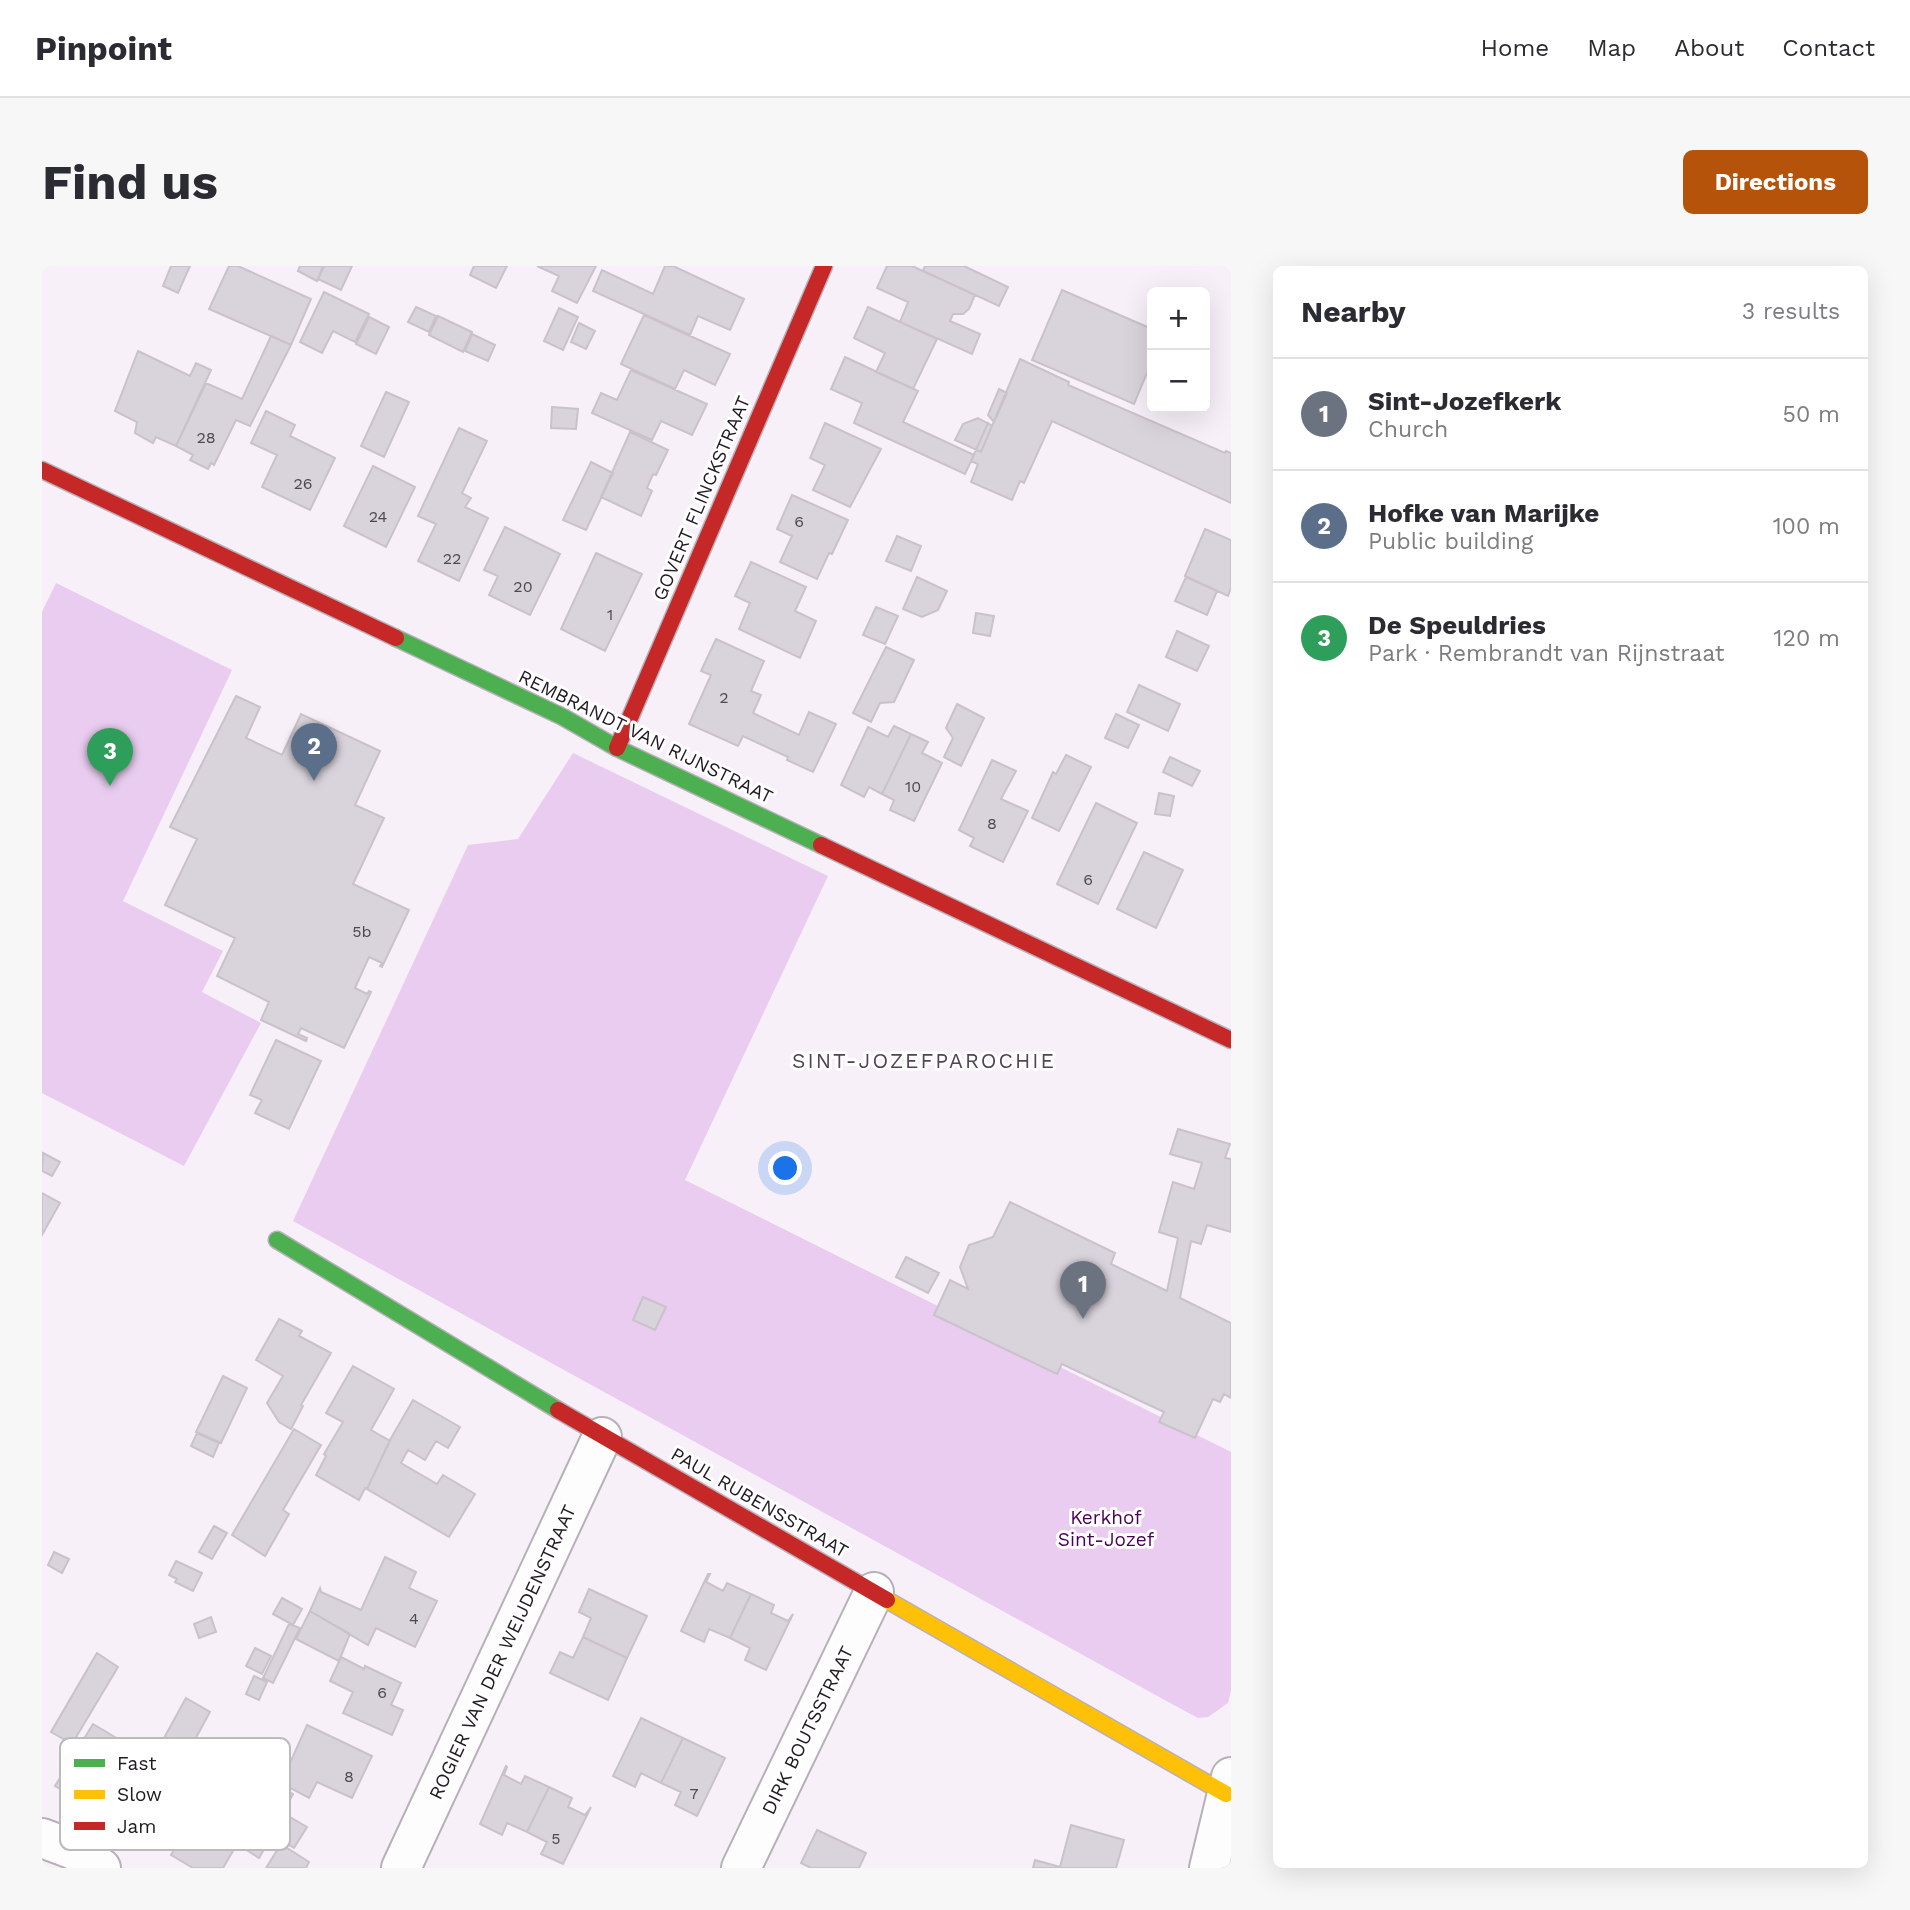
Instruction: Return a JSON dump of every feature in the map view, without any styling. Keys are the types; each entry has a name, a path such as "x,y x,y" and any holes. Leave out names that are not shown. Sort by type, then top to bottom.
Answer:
{"street":[{"name":"GOVERT FLINCKSTRAAT","path":"617,748 814,269"},
{"name":"REMBRANDT VAN RIJNSTRAAT","path":"45,481 563,717 617,748 1231,1040"},
{"name":"PAUL RUBENSSTRAAT","path":"277,1240 602,1437 874,1592 1229,1785"},
{"name":"ROGIER VAN DER WEIJDENSTRAAT","path":"401,1868 602,1437"},
{"name":"DIRK BOUTSSTRAAT","path":"741,1868 874,1592"},
{"path":"1209,1868 1229,1785"},
{"path":"42,1838 60,1845"},
{"path":"74,1850 101,1868"}],"green space":[{"path":"56,583 232,670 123,901 223,951 202,992 261,1023 184,1166 42,1093 42,612"},
{"name":"Kerkhof Sint-Jozef","path":"573,753 828,876 685,1180 1231,1452 1231,1690 1228,1703 1208,1717 1198,1718 1172,1704 293,1221 468,845 518,839"}],"building":[{"path":"171,266 190,266 178,293 163,286"},
{"path":"229,266 238,266 311,299 291,345 209,309"},
{"path":"300,266 323,266 317,281 298,271"},
{"path":"324,266 352,266 341,290 318,279"},
{"path":"474,266 507,266 496,288 470,275"},
{"path":"537,266 596,266 577,303 552,291 559,276"},
{"path":"665,266 673,266 744,299 730,330 698,316 690,335 593,291 602,270 653,294"},
{"path":"887,266 912,266 975,295 969,309 963,314 953,314 950,321 980,334 972,354 900,322 908,302 877,288"},
{"path":"925,266 964,266 1008,287 999,306 923,271"},
{"path":"1062,290 1147,327 1147,373 1134,404 1032,360"},
{"path":"324,292 369,314 355,342 333,331 322,353 300,342"},
{"path":"416,307 436,316 429,332 408,322"},
{"path":"868,307 937,339 913,389 876,372 885,353 854,338"},
{"path":"559,308 578,317 563,350 544,341"},
{"path":"644,315 730,354 715,385 684,370 675,389 621,364"},
{"path":"438,316 472,332 463,352 429,335"},
{"path":"369,317 389,327 376,354 356,344"},
{"path":"579,323 595,331 586,349 571,342"},
{"path":"472,334 495,345 488,361 465,351"},
{"path":"271,336 291,345 250,426 236,420 214,465 211,463 208,469 190,460 193,455 176,446 206,383 242,399"},
{"path":"138,351 190,376 196,363 211,370 176,446 156,437 153,443 135,433 137,422 115,411"},
{"path":"845,357 918,391 903,422 974,455 965,474 854,423 862,403 831,389"},
{"path":"1020,359 1069,382 1068,385 1225,453 1231,453 1231,503 1052,421 1024,483 1020,481 1012,500 971,482 978,464 971,461 988,423 992,426"},
{"path":"631,370 707,404 692,435 661,421 652,440 592,413 601,393 617,400"},
{"path":"999,389 1007,393 994,422 988,415"},
{"path":"386,392 409,402 384,457 361,446"},
{"path":"552,407 578,409 576,429 551,428"},
{"path":"266,411 295,425 290,436 335,458 310,510 262,487 277,455 251,443"},
{"path":"978,418 992,426 981,452 955,440 963,424"},
{"path":"825,423 881,449 850,507 813,490 825,465 810,458"},
{"path":"459,428 487,441 462,493 471,498 465,507 488,518 459,581 418,561 436,524 418,516"},
{"path":"630,432 668,450 647,488 652,491 641,516 601,497"},
{"path":"591,462 613,473 586,530 563,520"},
{"path":"373,466 415,487 386,547 344,526"},
{"path":"792,495 848,520 817,579 780,562 792,536 777,529"},
{"path":"505,527 560,554 530,615 489,595 498,576 484,570"},
{"path":"1205,529 1231,540 1231,588 1228,596 1185,576"},
{"path":"897,536 921,546 911,571 886,561"},
{"path":"596,553 642,574 605,651 561,629"},
{"path":"751,562 806,587 795,611 816,621 800,658 739,629 750,603 735,596"},
{"path":"917,577 947,591 938,610 922,617 903,609"},
{"path":"1186,577 1217,591 1207,615 1175,601"},
{"path":"876,607 898,616 885,644 863,635"},
{"path":"976,613 994,616 990,636 973,633"},
{"path":"1177,631 1209,646 1197,671 1166,657"},
{"path":"716,639 764,661 751,691 761,695 753,713 799,735 809,712 836,724 813,772 743,736 738,746 689,724 711,675 701,671"},
{"path":"886,647 914,660 894,702 880,703 871,722 853,713"},
{"path":"1139,685 1180,704 1168,731 1127,712"},
{"path":"236,696 260,707 246,738 282,755 301,714 380,751 355,805 384,818 353,884 409,910 382,967 382,963 369,957 355,988 367,994 371,992 344,1048 301,1028 298,1034 307,1038 306,1041 261,1020 269,1002 217,976 235,938 165,905 197,839 170,827"},
{"path":"957,704 984,718 961,766 944,757 953,738 946,728"},
{"path":"1116,714 1139,725 1128,748 1105,738"},
{"path":"894,726 911,734 882,794 869,787 864,797 841,785 868,727 888,737"},
{"path":"911,734 928,742 922,753 942,763 914,821 890,810 894,800 882,794"},
{"path":"1066,755 1091,767 1059,831 1032,818 1053,772 1056,774"},
{"path":"1170,757 1200,771 1192,786 1163,772"},
{"path":"992,760 1016,771 1001,799 1028,811 1003,862 970,846 974,838 959,830"},
{"path":"1159,793 1174,796 1170,816 1155,814"},
{"path":"1096,803 1137,823 1098,904 1057,884"},
{"path":"1144,852 1183,870 1156,928 1117,909"},
{"path":"276,1040 321,1061 289,1129 255,1113 262,1100 250,1095"},
{"path":"1178,1129 1230,1144 1225,1158 1231,1159 1231,1232 1207,1225 1201,1244 1191,1241 1180,1298 1231,1323 1231,1398 1224,1394 1220,1402 1213,1399 1195,1438 1159,1422 1164,1412 1062,1364 1057,1374 934,1315 950,1280 968,1289 960,1267 969,1245 993,1237 1010,1202 1115,1253 1111,1264 1167,1291 1178,1238 1159,1232 1173,1182 1194,1189 1202,1163 1170,1154"},
{"path":"43,1153 60,1162 52,1176 42,1171"},
{"path":"42,1193 60,1203 42,1235"},
{"path":"906,1257 939,1273 928,1293 896,1277"},
{"path":"643,1297 666,1307 655,1330 633,1320"},
{"path":"279,1319 302,1331 299,1336 331,1353 301,1405 303,1406 291,1429 279,1422 267,1403 283,1376 256,1360"},
{"path":"353,1366 394,1389 371,1430 390,1441 359,1500 316,1475 326,1456 324,1454 343,1422 326,1413"},
{"path":"223,1376 247,1388 221,1443 196,1432"},
{"path":"413,1400 460,1427 448,1448 436,1441 425,1460 408,1450 401,1463 437,1484 443,1475 475,1494 449,1537 367,1489"},
{"path":"294,1429 321,1445 283,1510 289,1514 265,1556 232,1535"},
{"path":"197,1433 219,1443 213,1457 191,1446"},
{"path":"214,1526 227,1533 212,1559 199,1552"},
{"path":"54,1552 69,1559 62,1573 48,1565"},
{"path":"385,1557 416,1572 409,1588 437,1601 415,1647 376,1628 368,1645 310,1611 320,1588 321,1592 361,1610"},
{"path":"176,1561 202,1573 193,1591 175,1582 177,1579 169,1575"},
{"path":"708,1574 706,1582 723,1591 727,1583 751,1594 730,1638 709,1629 704,1642 681,1631"},
{"path":"589,1589 647,1616 627,1658 583,1637 591,1618 579,1612"},
{"path":"751,1594 774,1605 771,1613 788,1621 793,1614 766,1670 745,1660 750,1648 730,1638"},
{"path":"282,1598 302,1609 293,1625 273,1614"},
{"path":"310,1611 350,1634 339,1661 296,1639"},
{"path":"211,1617 216,1632 199,1638 194,1624"},
{"path":"289,1624 300,1628 273,1683 263,1678"},
{"path":"583,1637 627,1658 608,1700 550,1673 560,1652 573,1658"},
{"path":"255,1648 271,1656 262,1674 246,1666"},
{"path":"97,1653 118,1667 76,1738 62,1738 51,1732"},
{"path":"341,1657 401,1683 391,1705 403,1710 392,1735 343,1713 353,1692 330,1681"},
{"path":"254,1676 267,1682 259,1700 246,1694"},
{"path":"186,1698 210,1712 196,1738 164,1738"},
{"path":"641,1718 683,1738 661,1783 641,1773 635,1787 613,1776"},
{"path":"93,1724 117,1738 84,1738"},
{"path":"307,1725 372,1756 352,1798 317,1782 309,1798 290,1788 290,1763"},
{"path":"683,1738 725,1758 697,1816 675,1805 681,1792 661,1783"},
{"path":"506,1766 504,1775 521,1784 525,1776 549,1787 527,1832 507,1823 502,1835 480,1824"},
{"path":"549,1787 572,1798 568,1807 585,1815 591,1807 563,1864 541,1854 547,1842 527,1832"},
{"path":"290,1817 307,1827 294,1848 290,1846"},
{"path":"1071,1825 1124,1840 1116,1868 1033,1868 1035,1860 1060,1867"},
{"path":"817,1830 866,1853 859,1868 811,1868 801,1863"},
{"path":"174,1850 234,1850 223,1868 193,1868 171,1855"},
{"path":"246,1850 264,1850 259,1858"},
{"path":"277,1850 290,1850 309,1862 306,1868 266,1868"}],"traffic: fast":[{"path":"396,638 563,717 617,748 821,845"},
{"path":"277,1240 558,1410"}],"traffic: slow":[{"path":"887,1600 1226,1794"}],"traffic: jam":[{"path":"617,748 824,266"},
{"path":"42,470 396,638"},
{"path":"821,845 1231,1040"},
{"path":"558,1410 887,1600"}],"place":[{"name":"Hofke van Marijke","path":"314,781"},
{"name":"De Speuldries","path":"110,786"},
{"name":"Sint-Jozefkerk","path":"1083,1319"}],"district":[{"name":"SINT-JOZEFPAROCHIE","path":"924,1061"}]}
